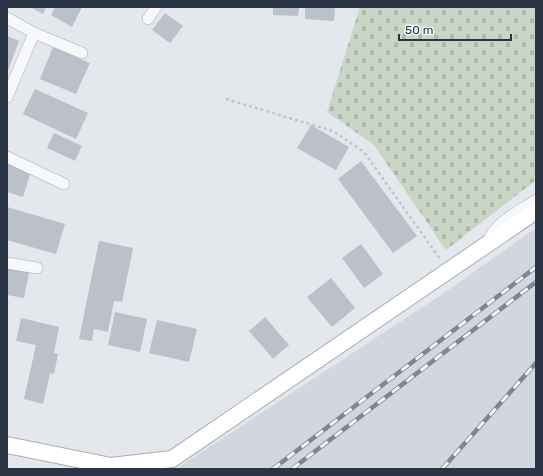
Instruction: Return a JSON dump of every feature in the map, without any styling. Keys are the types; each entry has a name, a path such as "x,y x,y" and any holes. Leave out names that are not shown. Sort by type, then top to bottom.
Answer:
{"main road":[{"path":"7,445 111,466 172,459 536,211"}],"street":[{"path":"148,19 156,7"},
{"path":"7,18 34,33 82,53"},
{"path":"7,97 34,33"},
{"path":"7,157 64,184"},
{"path":"486,245 492,232 497,227 536,200"},
{"path":"7,263 36,268"}],"path":[{"path":"226,99 333,131 364,152 448,270"}],"shaded area":[{"path":"536,228 536,469 176,469 441,295"}],"green space":[{"path":"360,7 536,7 536,180 446,250 374,145 327,112"}],"building":[{"path":"30,7 46,7 43,14"},
{"path":"55,7 82,7 72,27 51,15"},
{"path":"273,7 299,7 298,16 273,15"},
{"path":"305,7 335,7 334,21 305,19"},
{"path":"165,13 183,26 170,43 152,30"},
{"path":"7,36 19,41 7,73"},
{"path":"53,47 90,63 76,94 40,79"},
{"path":"35,89 88,113 76,139 23,114"},
{"path":"311,125 349,147 336,170 297,148"},
{"path":"54,133 82,146 75,161 47,148"},
{"path":"361,161 417,236 393,253 338,179"},
{"path":"7,163 31,171 23,197 7,192"},
{"path":"7,207 65,224 56,254 7,240"},
{"path":"99,241 133,248 122,302 114,301 108,332 94,329 92,341 79,339"},
{"path":"361,244 383,274 364,288 342,258"},
{"path":"7,268 29,272 24,298 7,295"},
{"path":"331,278 355,308 332,327 307,297"},
{"path":"115,312 147,319 140,352 108,345"},
{"path":"265,317 289,345 273,359 249,331"},
{"path":"21,318 59,327 54,353 58,354 54,374 50,373 43,404 24,399 36,345 16,341"},
{"path":"157,320 197,329 189,362 149,353"}],"railway":[{"path":"273,469 536,267"},
{"path":"292,469 536,282"},
{"path":"442,469 536,363"}]}
